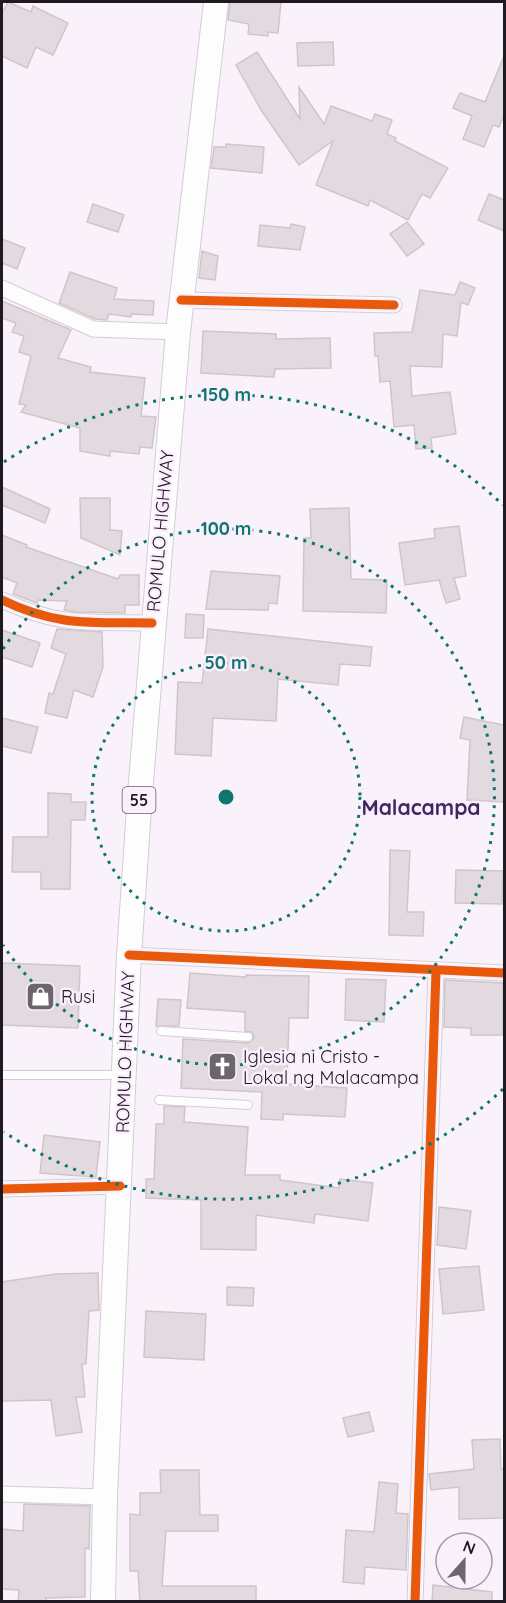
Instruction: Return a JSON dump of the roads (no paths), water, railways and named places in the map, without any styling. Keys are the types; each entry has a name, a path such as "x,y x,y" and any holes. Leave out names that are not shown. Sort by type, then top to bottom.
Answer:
{"highway":[{"name":"ROMULO HIGHWAY","path":"103,1602 105,1497 129,955 152,623 181,300 216,2"}],"street":[{"path":"2,288 93,329 178,332"},
{"path":"181,300 394,304"},
{"path":"2,600 31,614 64,622 152,623"},
{"path":"129,955 504,973"},
{"path":"415,1602 436,971"},
{"path":"2,1188 120,1186"},
{"path":"2,1494 105,1497"}],"lane":[{"path":"161,1031 248,1037"},
{"path":"2,1075 124,1075"},
{"path":"159,1100 248,1105"}],"place":[{"name":"Rusi","path":"40,996"},
{"name":"Iglesia ni Cristo - Lokal ng Malacampa","path":"222,1066"}],"district":[{"name":"Malacampa","path":"421,807"}]}
